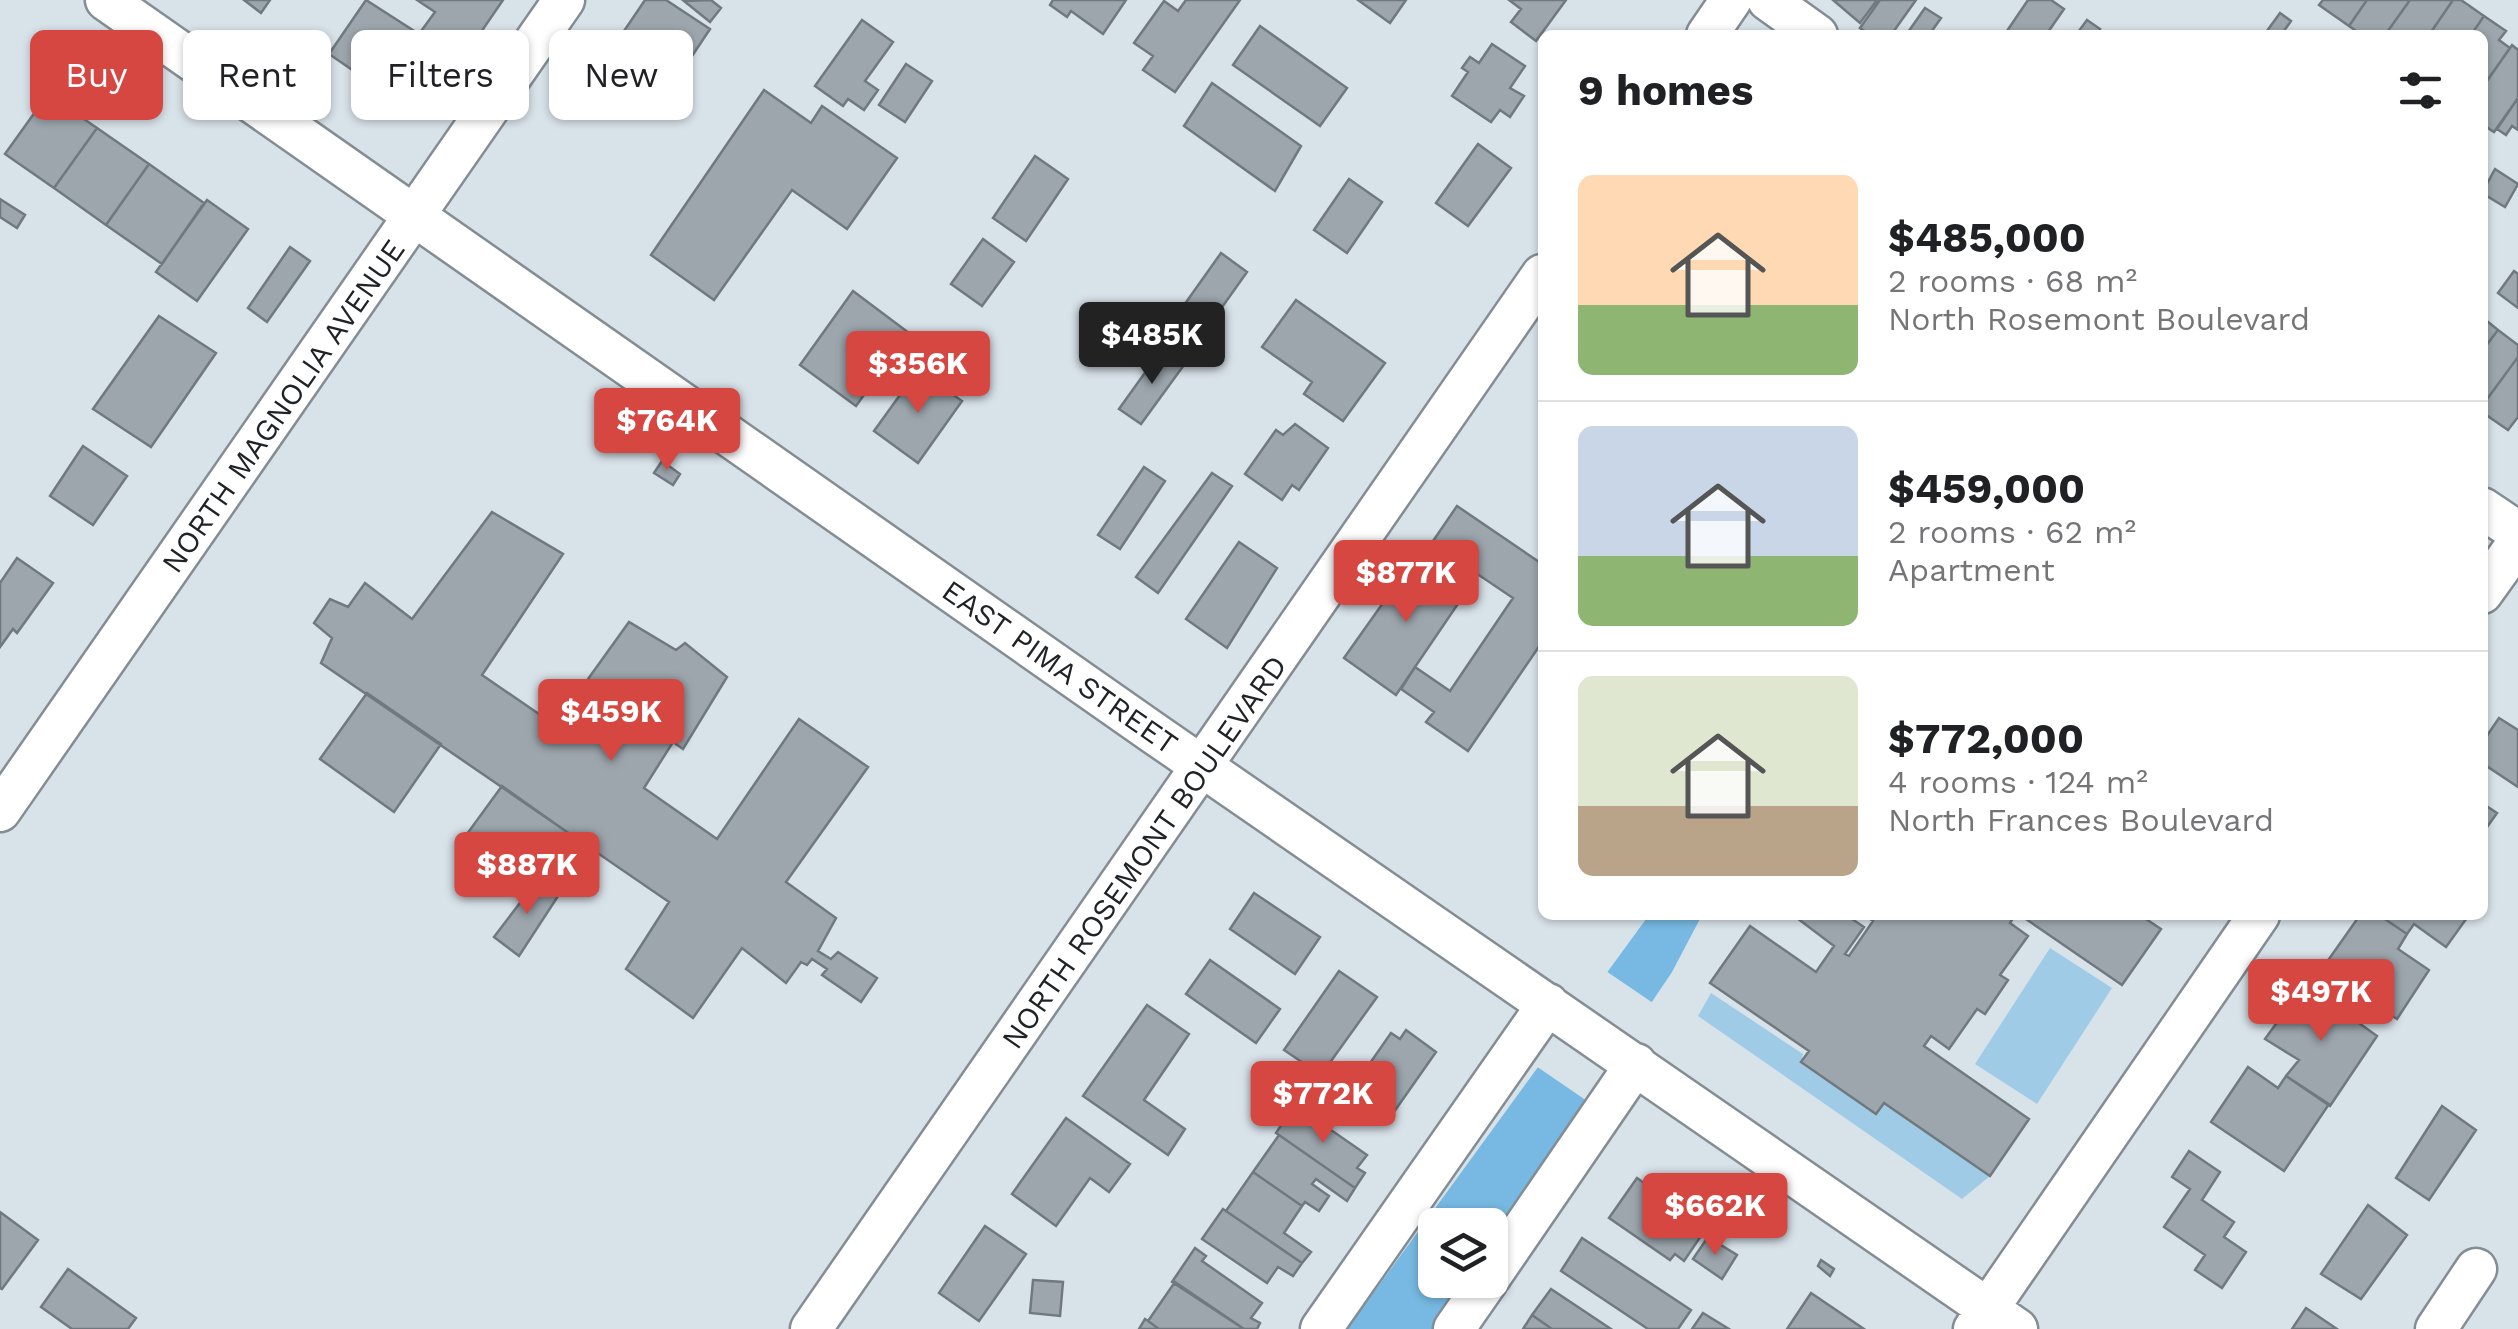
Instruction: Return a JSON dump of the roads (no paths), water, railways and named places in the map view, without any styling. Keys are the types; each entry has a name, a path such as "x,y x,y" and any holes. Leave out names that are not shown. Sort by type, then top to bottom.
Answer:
{"street":[{"name":"EAST PIMA STREET","path":"106,0 1204,768 1627,1058 1993,1322"},
{"name":"NORTH MAGNOLIA AVENUE","path":"0,810 564,0"},
{"path":"1710,30 1731,0"},
{"path":"1768,0 1810,30"},
{"name":"NORTH ROSEMONT BOULEVARD","path":"811,1329 1204,768 1538,281"},
{"path":"2488,512 2518,532"},
{"path":"2488,584 2518,542"},
{"path":"1993,1322 2256,920"},
{"path":"1321,1329 1551,1006"},
{"path":"1508,1249 1627,1058"},
{"path":"2436,1329 2476,1269"},
{"path":"1454,1329 1476,1298"}]}
